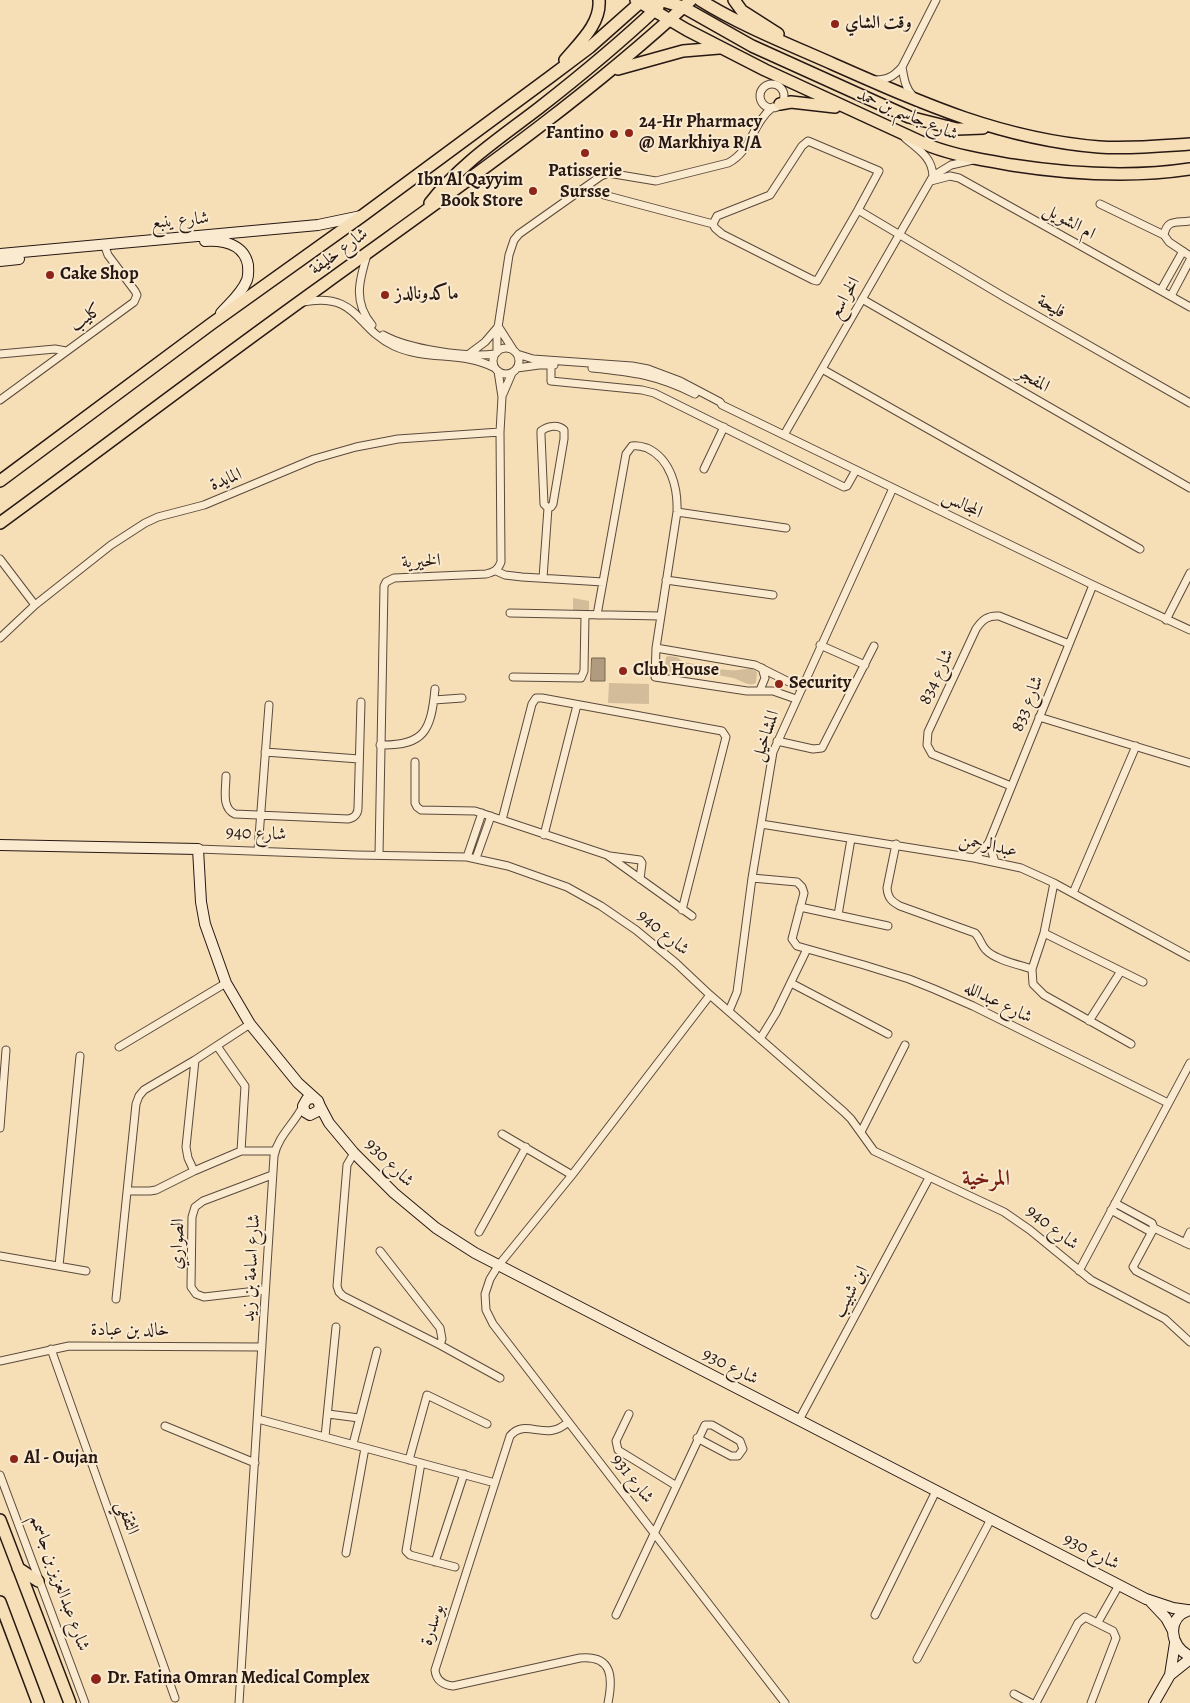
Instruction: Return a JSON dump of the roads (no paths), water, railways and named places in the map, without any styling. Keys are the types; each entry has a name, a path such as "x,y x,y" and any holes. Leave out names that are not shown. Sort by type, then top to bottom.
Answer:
{"main road":[{"path":"550,77 594,23 598,14 599,0"},
{"name":"شارع جاسم بن حمد","path":"700,0 742,24 918,102 967,120 1051,141 1101,147 1190,144"},
{"path":"734,0 742,11 775,32 786,43"},
{"path":"640,1 687,2 752,46 909,117 957,129 996,128"},
{"name":"شارع خليفة","path":"0,481 590,47 640,1"},
{"name":"شارع جاسم بن حمد","path":"640,1 654,11 721,48 937,149 977,159 1042,169 1118,175 1190,169"},
{"path":"421,214 439,191 479,152 569,84 667,1"},
{"path":"667,1 667,11 670,20"},
{"name":"شارع خليفة","path":"0,523 555,116 670,20 687,2"},
{"path":"608,72 626,65 684,50 721,48"},
{"path":"777,106 792,102 848,109"},
{"name":"شارع عبدالعزيز بن جاسمم","path":"0,1520 70,1703"},
{"path":"18,1568 38,1581"},
{"path":"0,1602 38,1703"}],"street":[{"path":"868,80 884,80 894,75 902,67 936,0"},
{"path":"902,67 904,80 909,92 918,102"},
{"path":"603,582 505,574 496,570 501,562 500,432 502,397 493,359 496,353 498,326 509,255 514,240 519,234 608,173 656,181 728,163 742,154 759,122 762,103 760,99 761,92 766,86 773,84 780,87 783,93 777,106 759,122"},
{"path":"762,103 769,107 777,106"},
{"path":"898,131 930,160 932,179"},
{"path":"604,195 713,224 714,228 722,234 817,281 879,170 808,141 802,146 770,195 718,216 713,224"},
{"path":"932,179 951,165 977,159"},
{"name":"ام الشويل","path":"932,179 950,176 959,178 1190,307"},
{"name":"الخراسع","path":"784,435 932,179"},
{"path":"1100,204 1164,235 1169,242 1190,256"},
{"name":"فليحة","path":"858,210 1006,298 1190,403"},
{"name":"شارع ينبع","path":"0,261 58,252 318,225 362,216"},
{"path":"1164,235 1166,227 1170,223 1190,221"},
{"name":"شارع ينبع","path":"186,240 225,241 241,250 247,259 248,279 212,324"},
{"name":"كليب","path":"0,400 131,305 136,299 135,291 105,247"},
{"path":"1161,290 1183,251"},
{"name":"شارع ينبع","path":"0,254 58,252"},
{"path":"368,252 359,278 358,290 363,311 373,326 384,336 409,346 483,356 496,353 505,348 515,352"},
{"path":"1171,296 1190,260"},
{"name":"المفجر","path":"862,299 1190,488"},
{"path":"298,303 326,300 343,305 355,312 375,334 398,348 476,361 504,374 514,371"},
{"path":"498,326 519,361 502,397"},
{"path":"468,354 485,342 498,326"},
{"path":"0,354 55,349 66,351"},
{"name":"المجالس","path":"515,352 533,359 632,366 648,369 680,381 720,402 722,405"},
{"name":"المجالس","path":"514,371 538,365 551,365 631,372 673,383 1190,630"},
{"path":"551,365 550,379 552,382 647,391 844,487 848,486 856,470"},
{"path":"822,370 1140,549"},
{"path":"543,578 548,508 544,504 541,431 547,427 558,427 564,430 564,439 553,504 548,508"},
{"path":"704,469 724,428"},
{"name":"المايدة","path":"0,638 35,605 111,545 145,523 219,499 314,459 356,447 398,439 500,432"},
{"path":"597,615 626,454 632,446 641,446 652,450 660,458 669,470 676,490 677,512 656,648 654,676 657,678 747,690 773,691 796,699"},
{"name":"المشاخيل","path":"729,1011 736,992 752,878 771,763 777,741 892,488"},
{"path":"677,512 786,528"},
{"path":"0,559 35,605"},
{"name":"الخيرية","path":"379,855 383,590 386,582 394,578 486,574 496,570"},
{"path":"1166,620 1190,573"},
{"path":"666,580 773,595"},
{"name":"شارع 833","path":"974,858 985,848 992,835 1093,585"},
{"path":"510,613 661,616"},
{"path":"513,677 581,678 584,671 585,615"},
{"name":"شارع 834","path":"1011,786 932,754 927,745 928,732 976,629 986,618 999,616 1069,644"},
{"path":"820,645 865,665"},
{"path":"777,741 812,749 822,748 874,646"},
{"path":"656,648 747,663 762,668 801,688"},
{"path":"760,690 765,678 762,668"},
{"path":"380,745 407,744 427,728 432,716 436,689"},
{"path":"434,700 462,698"},
{"path":"502,820 533,700 538,698 719,729 725,733 682,910"},
{"path":"226,776 226,806 229,811 238,815 353,818 358,811 361,702"},
{"path":"258,850 269,705"},
{"path":"544,835 577,706"},
{"path":"1040,717 1190,763"},
{"path":"1073,893 1136,746"},
{"path":"265,752 359,759"},
{"path":"415,762 415,803 417,807 427,811 466,810 482,813 607,855 640,860 642,863 640,879"},
{"path":"467,857 482,813"},
{"path":"476,858 491,816"},
{"name":"عبدالرحمن","path":"761,824 851,839 896,844 995,862 1034,872 1190,957"},
{"name":"شارع 833","path":"992,835 991,850 995,862"},
{"path":"838,915 851,839"},
{"path":"896,844 887,888 890,900 900,906 975,933 988,952 1032,969"},
{"name":"شارع 940","path":"0,845 258,850 467,857 508,866 567,887 601,906 636,930 676,963 844,1112 874,1151 1004,1212 1030,1230 1079,1271 1104,1288 1165,1320 1190,1342"},
{"name":"شارع 930","path":"198,849 201,902 206,924 226,983 250,1024 298,1083 310,1103 354,1153 415,1211 455,1241 498,1266 1146,1599 1159,1604 1188,1610"},
{"path":"607,855 692,916"},
{"path":"752,878 800,884 804,893 792,939 797,946 807,949 791,983 760,1039"},
{"path":"1054,883 1044,933 1032,969 1033,984 1038,991 1131,1044"},
{"path":"800,907 888,926"},
{"path":"1044,933 1144,982"},
{"name":"شارع عبدالله","path":"807,949 891,973 934,989 973,1006 1168,1103"},
{"path":"1089,1021 1121,971"},
{"path":"120,1047 226,983"},
{"path":"791,983 888,1034"},
{"name":"شارع 931","path":"710,995 572,1175 498,1266 490,1279 484,1302 489,1318 785,1703"},
{"path":"116,1299 129,1191 136,1104 139,1096 144,1090 250,1024"},
{"path":"861,1132 905,1045"},
{"path":"217,1046 245,1086 241,1151"},
{"path":"0,1128 6,1050"},
{"path":"59,1266 80,1056"},
{"path":"194,1171 188,1158 186,1147 195,1060"},
{"path":"1079,1271 1190,1064"},
{"path":"310,1103 318,1112 311,1115"},
{"name":"شارع اسامة بن زيد","path":"239,1703 272,1175 275,1151 283,1134 310,1103"},
{"name":"شارع 930","path":"311,1115 329,1123"},
{"name":"شارع اسامة بن زيد","path":"292,1124 311,1115"},
{"path":"502,1134 572,1175"},
{"path":"479,1232 526,1147"},
{"path":"129,1191 156,1190 241,1151 275,1151"},
{"path":"354,1153 347,1165 337,1286 339,1292 500,1378"},
{"name":"الصواري","path":"264,1290 204,1297 196,1294 192,1287 192,1217 195,1207 203,1201 272,1175"},
{"name":"ابن شبيب","path":"799,1420 929,1178"},
{"path":"1113,1207 1152,1223 1152,1230 1134,1265 1134,1269 1190,1299"},
{"path":"1152,1230 1187,1244 1190,1232"},
{"path":"380,1251 440,1328 442,1339 440,1345"},
{"path":"0,1256 86,1271"},
{"path":"325,1437 336,1327"},
{"name":"خالد بن عبادة","path":"0,1361 69,1346 262,1347"},
{"name":"الثقفي","path":"51,1350 175,1698"},
{"path":"352,1444 377,1351"},
{"path":"409,1460 427,1395 487,1424"},
{"path":"328,1414 360,1418"},
{"path":"629,1414 616,1441 618,1450 675,1485"},
{"path":"258,1419 494,1483"},
{"name":"بوسدرة","path":"568,1422 554,1431 523,1428 510,1436 436,1662 436,1675 443,1684 453,1686 580,1658 593,1658 605,1665 610,1673 612,1682 608,1703"},
{"path":"616,1614 675,1485 698,1438 705,1425 709,1424 740,1441 743,1449 740,1454 731,1456 698,1438"},
{"path":"165,1426 255,1463"},
{"path":"346,1554 365,1448"},
{"path":"421,1463 406,1551 410,1555 455,1567"},
{"path":"436,1562 464,1474"},
{"name":"شارع عبدالعزيز بن جاسمم","path":"0,1475 85,1703"},
{"path":"875,1614 936,1491"},
{"path":"917,1659 991,1519"},
{"path":"1098,1622 1119,1585"},
{"name":"شارع 930","path":"1146,1599 1162,1613 1172,1631 1175,1643"},
{"path":"1172,1631 1177,1618 1188,1610"},
{"path":"1036,1703 1080,1620 1085,1617 1113,1630 1116,1638 1091,1703"},
{"path":"1154,1703 1170,1676 1190,1657 1182,1652 1175,1643"},
{"path":"1170,1676 1175,1643"},
{"path":"1014,1694 1031,1703"}],"place":[{"name":"وقت الشاي","path":"835,24"},
{"name":"24-Hr Pharmacy @ Markhiya R/A","path":"629,133"},
{"name":"Fantino","path":"614,134"},
{"name":"Patisserie Sursse","path":"585,153"},
{"name":"Ibn Al Qayyim Book Store","path":"533,191"},
{"name":"Cake Shop","path":"50,275"},
{"name":"ماكدونالدز","path":"385,295"},
{"name":"Club House","path":"623,671"},
{"name":"Security","path":"779,684"},
{"name":"Al - Oujan","path":"14,1459"},
{"name":"Dr. Fatina Omran Medical Complex","path":"96,1679"}],"district":[{"name":"المرخية","path":"986,1180"}]}
